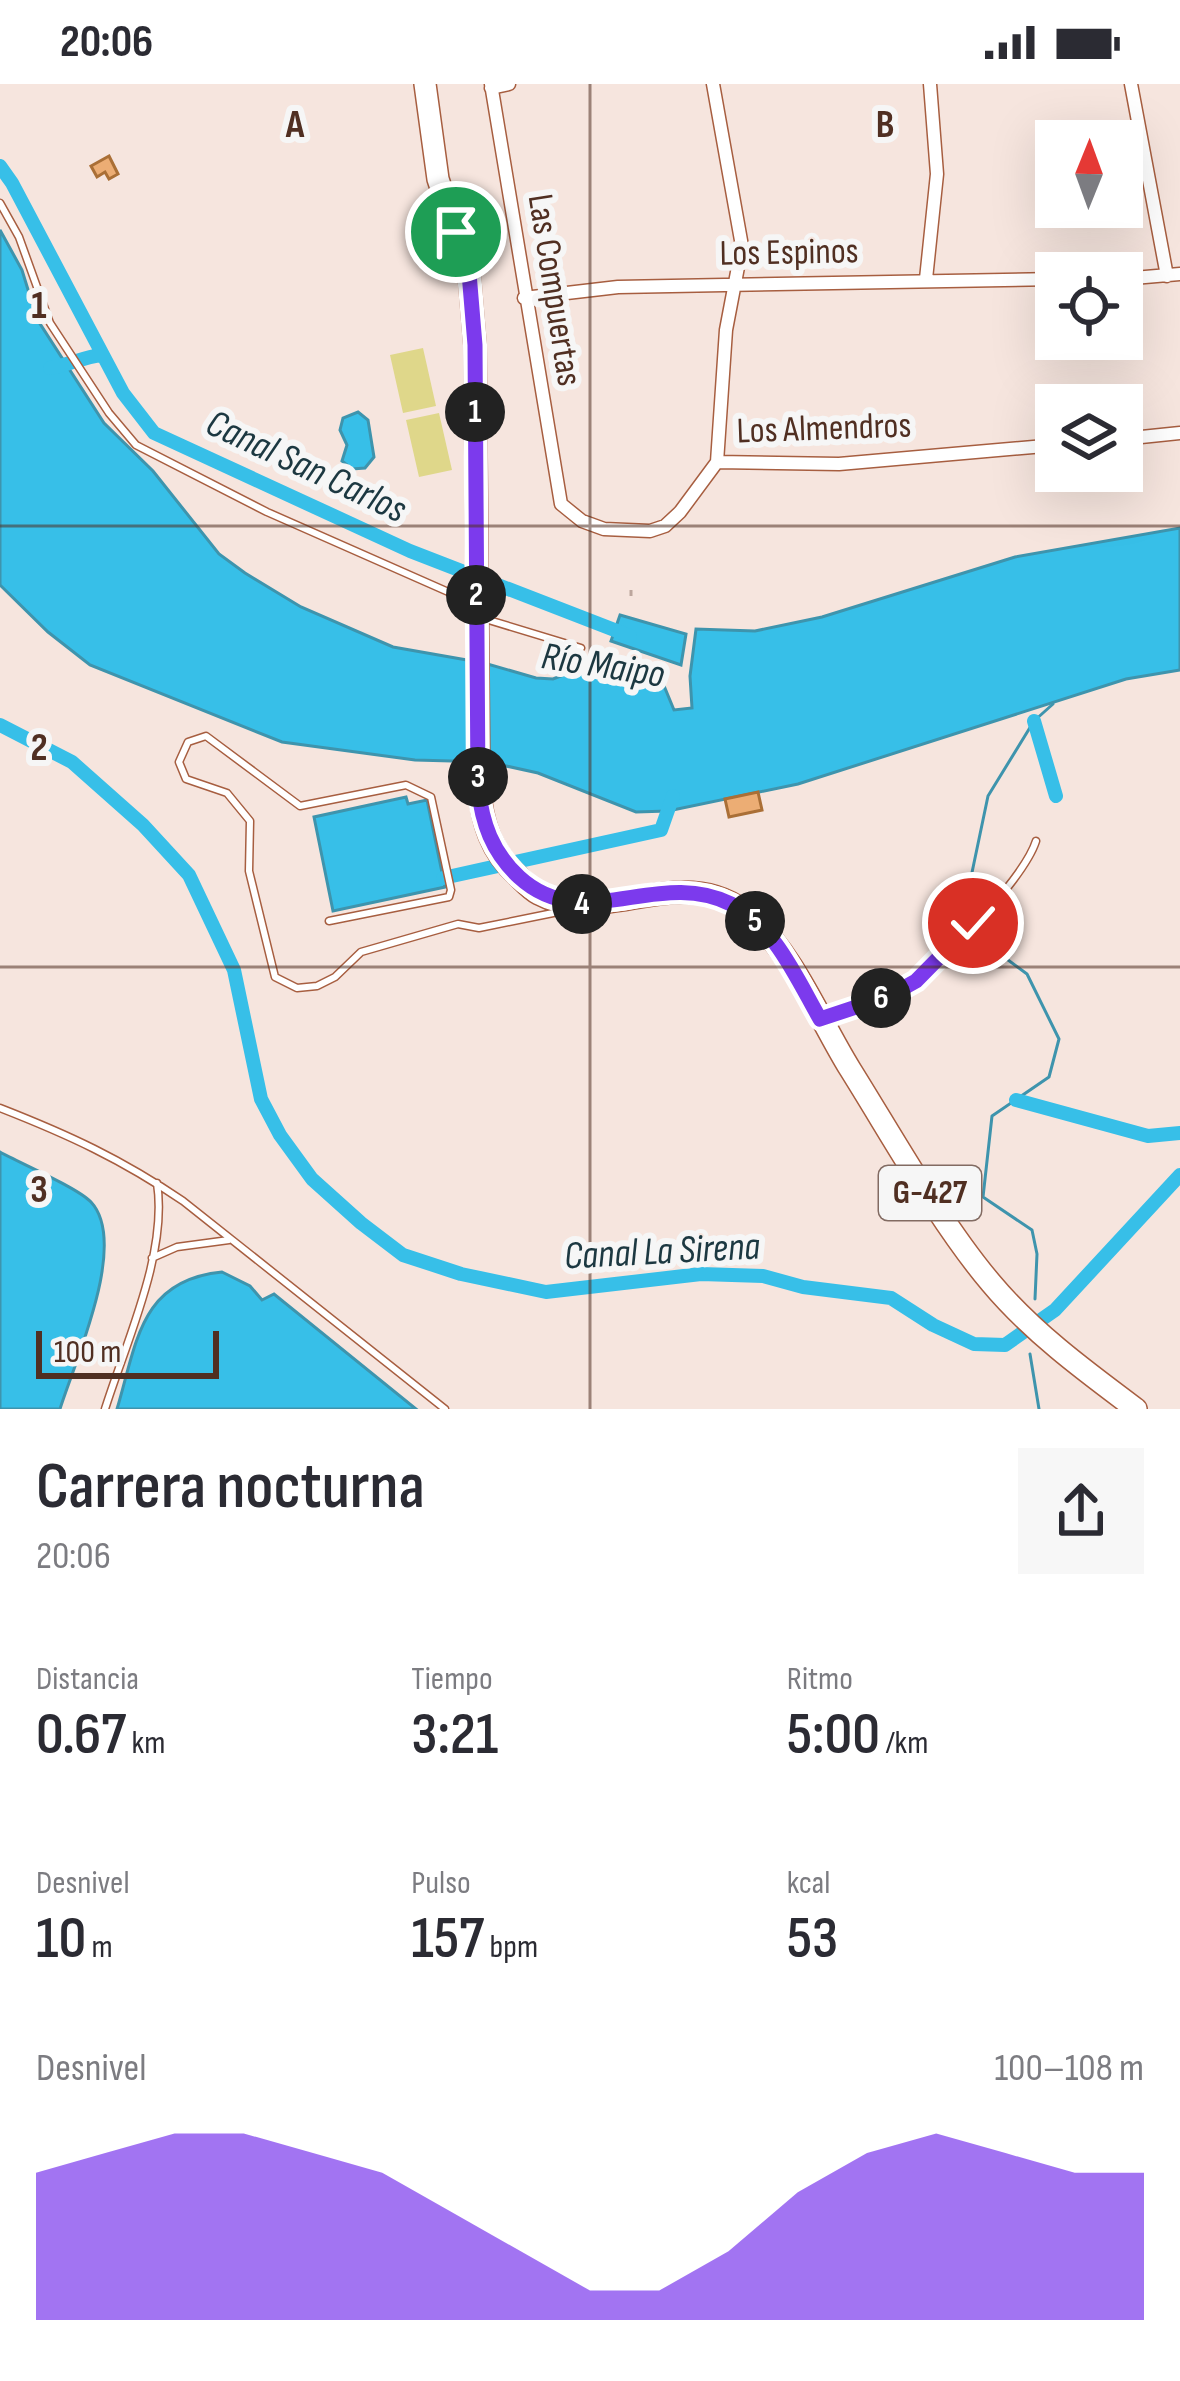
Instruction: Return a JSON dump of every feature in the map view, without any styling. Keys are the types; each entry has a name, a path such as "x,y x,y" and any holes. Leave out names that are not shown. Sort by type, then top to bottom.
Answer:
{"main road":[{"path":"425,84 438,179 469,273 475,345 478,772 483,817 495,850 538,894 581,904"},
{"name":"G-427","path":"581,904 689,892 734,905 768,935 970,1256 1044,1336 1136,1409"}],"street":[{"path":"491,86 509,84"},
{"path":"713,84 742,246 726,330 716,462"},
{"path":"926,279 937,174 930,84"},
{"path":"1131,84 1174,275 1143,277"},
{"name":"Las Compuertas","path":"491,86 561,504"},
{"name":"Los Espinos","path":"524,298 618,287 1035,279"},
{"path":"1143,437 1180,433"},
{"name":"Los Almendros","path":"561,504 582,521 604,529 650,531 665,526 680,512 716,462 839,464 1035,447"}],"lane":[{"path":"0,203 19,237 50,323 109,413 136,445 436,590 581,648"},
{"path":"329,921 449,897 431,797 406,785 300,806 206,736 196,737 182,750 178,762 186,779 226,793 250,821 250,871 274,977 286,985 317,986 335,977 361,952 458,924 479,928 581,904"},
{"path":"820,1019 889,996 916,981 1019,875 1036,842"},
{"path":"0,1108 91,1143 157,1183 445,1409"},
{"path":"104,1409 160,1224 157,1183"},
{"path":"152,1258 190,1244 230,1240"}],"path":[{"path":"631,586 631,596"}],"shaded area":[{"path":"423,348 436,406 403,413 390,355"},
{"path":"439,413 452,470 419,477 406,420"}],"water":[{"name":"Río Maipo","path":"0,230 22,270 37,319 104,423 153,471 219,554 301,607 393,647 484,663 536,678 553,679 598,662 662,681 674,710 692,708 690,676 696,629 755,631 822,617 1015,557 1180,528 1180,670 1126,679 798,784 668,811 636,812 538,773 488,762 415,760 282,742 90,665 0,585"},
{"path":"358,412 368,420 374,457 365,468 352,469 342,461 347,445 340,430 343,418"},
{"path":"620,615 686,634 681,665 611,641"},
{"path":"406,797 408,804 427,800 445,887 333,911 314,817"},
{"path":"0,1152 84,1196 101,1221 102,1273 60,1409 0,1409"},
{"path":"222,1272 250,1286 262,1300 274,1294 416,1409 117,1409 137,1338 158,1301 195,1277"}],"building":[{"path":"109,156 118,174 109,179 105,172 97,177 91,166"},
{"path":"758,792 762,810 729,817 725,799"}],"waterway":[{"name":"Canal San Carlos","path":"0,166 123,393 154,433 410,551 630,636"},
{"path":"50,368 102,355"},
{"path":"1035,1299 1037,1254 1032,1230 983,1197 992,1116 1049,1077 1059,1039 1027,974 961,925 988,796 1034,721 1053,704"},
{"path":"1034,721 1056,796"},
{"name":"Canal La Sirena","path":"0,725 72,762 143,825 189,875 234,970 261,1099 280,1135 312,1179 403,1255 461,1274 546,1292 701,1274 763,1276 803,1287 891,1298 974,1344 1005,1345 1055,1310 1180,1175"},
{"path":"443,878 661,830 673,796"},
{"path":"1016,1100 1148,1136 1180,1133"},
{"path":"1030,1354 1039,1409"}],"route":[{"path":"456,232 469,273 475,345 478,787 495,850 538,894 564,902 689,892 734,905 768,935 820,1019 889,996 916,981 973,923"}]}
